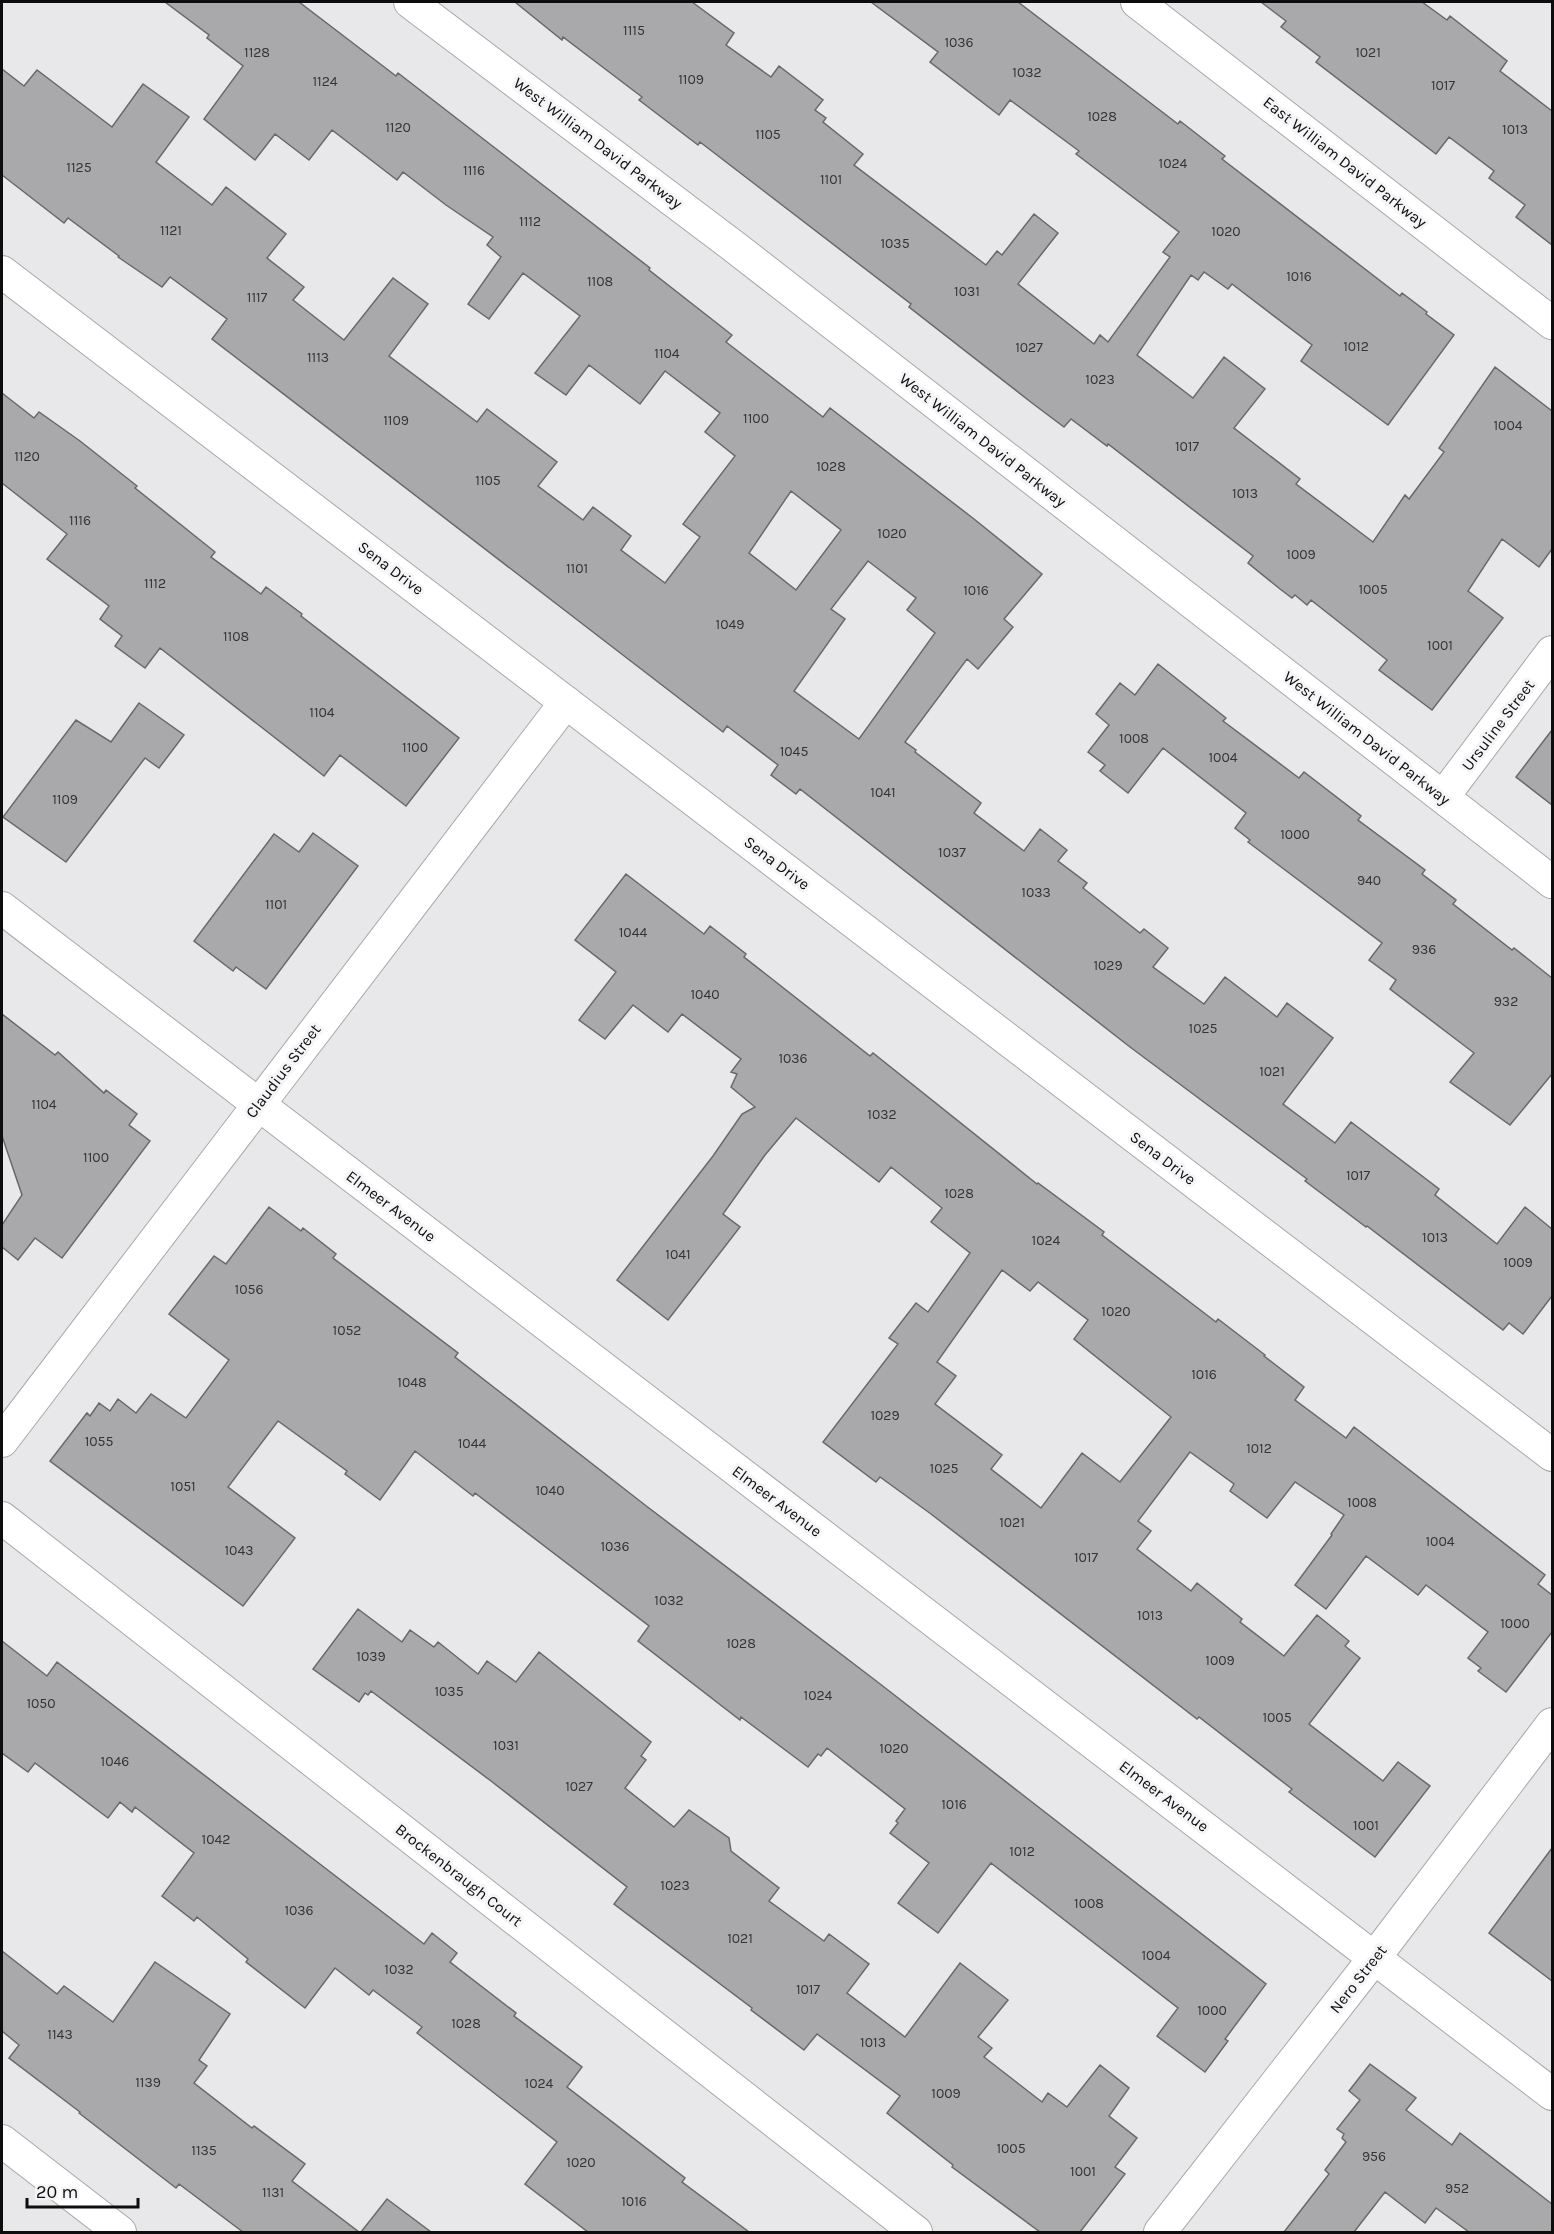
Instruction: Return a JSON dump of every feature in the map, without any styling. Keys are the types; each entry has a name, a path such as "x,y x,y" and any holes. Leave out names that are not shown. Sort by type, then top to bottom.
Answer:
{"street":[{"name":"West William David Parkway","path":"410,2 732,245 1552,882"},
{"name":"East William David Parkway","path":"1137,2 1552,323"},
{"name":"Sena Drive","path":"2,272 1552,1455"},
{"name":"Ursuline Street","path":"1443,797 1552,652"},
{"name":"Claudius Street","path":"2,1441 566,702"},
{"name":"Elmeer Avenue","path":"2,908 1552,2094"},
{"name":"Brockenbraugh Court","path":"2,1518 916,2232"},
{"name":"Nero Street","path":"1160,2232 1375,1957 1552,1724"},
{"path":"2,2141 120,2232"}],"building":[{"path":"165,2 299,2 396,76 398,73 650,268 649,270 732,335 726,342 823,417 830,408 1042,574 1004,619 1013,627 978,669 967,659 905,742 981,803 974,813 1024,851 1040,829 1067,850 1058,861 1087,883 1083,888 1140,933 1144,929 1168,948 1153,967 1204,1004 1225,977 1277,1017 1287,1003 1333,1038 1283,1104 1335,1143 1351,1122 1439,1189 1435,1195 1497,1244 1525,1207 1552,1229 1552,1296 1523,1334 1509,1323 1503,1330 1305,1181 1307,1179 1130,1047 800,789 796,794 771,775 778,765 727,726 723,732 212,339 227,319 170,277 162,287 118,257 68,218 64,223 2,175 2,69 24,86 37,70 112,127 143,84 189,117 156,162 212,205 226,187 286,234 267,258 304,287 293,300 344,340 393,278 428,304 389,356 477,422 487,409 557,462 538,486 583,520 593,507 631,536 621,550 665,583 700,537 683,524 735,456 705,432 720,413 665,371 640,404 589,365 566,395 535,373 580,316 523,273 489,319 468,304 501,257 487,245 493,237 403,172 397,180 332,130 309,160 275,134 255,160 204,119 243,66 207,38 209,35","holes":["791,491 841,530 796,590 749,553","868,561 916,598 907,610 935,633 859,739 794,691 845,619 831,609"]},
{"path":"515,2 692,2 734,33 726,45 771,77 779,66 823,100 815,110 826,118 823,122 863,154 854,165 986,265 997,251 1002,255 1034,214 1058,233 1018,284 1094,344 1100,335 1108,342 1170,257 1163,252 1179,232 1076,154 1079,151 1010,100 999,115 930,62 938,52 871,2 1018,2 1178,124 1180,121 1225,156 1222,159 1400,296 1402,293 1454,335 1388,425 1301,361 1312,345 1232,284 1228,289 1204,272 1198,280 1191,275 1137,355 1193,398 1224,357 1265,389 1234,428 1300,479 1296,484 1373,542 1405,495 1409,499 1444,452 1439,448 1495,367 1552,411 1552,549 1539,567 1502,539 1468,591 1503,618 1432,710 1379,670 1387,660 1311,600 1307,605 1295,595 1292,598 1280,589 1248,563 1253,556 1108,444 1107,446 1071,419 1064,427 1032,403 909,307 911,304 700,142 698,145 639,100 642,97 563,37 562,40"},
{"path":"1261,2 1422,2 1447,20 1450,16 1507,61 1500,71 1552,111 1552,245 1516,217 1525,205 1489,178 1494,171 1449,137 1436,154 1316,62 1320,57 1281,27 1286,21"},
{"path":"2,393 34,418 39,412 80,441 215,552 211,557 261,594 266,587 459,738 406,806 340,755 324,776 160,648 145,668 115,646 122,636 100,619 109,606 47,559 67,534 2,483"},
{"path":"1158,664 1226,718 1223,721 1299,778 1304,772 1361,816 1358,820 1425,870 1422,874 1456,900 1453,904 1552,978 1552,1074 1510,1125 1450,1082 1474,1053 1390,989 1396,980 1369,960 1382,943 1248,842 1250,840 1235,828 1246,813 1163,748 1128,793 1100,771 1105,765 1088,752 1109,725 1096,714 1120,683 1135,695"},
{"path":"139,703 184,735 159,768 145,758 66,862 3,817 76,720 111,742"},
{"path":"1552,730 1552,805 1516,777"},
{"path":"313,833 358,866 266,989 236,967 233,971 194,941 274,834 299,852"},
{"path":"626,874 704,934 710,926 746,954 744,957 870,1056 873,1053 1037,1184 1104,1232 1102,1235 1216,1322 1218,1319 1265,1355 1304,1387 1295,1400 1346,1438 1354,1427 1545,1575 1538,1584 1552,1595 1552,1632 1506,1692 1478,1671 1481,1668 1468,1658 1488,1632 1426,1585 1418,1595 1366,1556 1326,1609 1295,1585 1344,1515 1295,1482 1267,1518 1230,1491 1234,1484 1190,1452 1138,1521 1151,1531 1137,1549 1191,1591 1197,1583 1242,1619 1240,1622 1284,1656 1317,1615 1349,1641 1345,1646 1360,1658 1309,1724 1383,1781 1398,1762 1430,1786 1375,1857 1289,1792 1292,1789 1199,1717 1197,1719 931,1514 880,1477 876,1482 823,1442 898,1344 889,1338 916,1303 928,1312 970,1253 931,1222 942,1208 891,1167 879,1182 796,1118 765,1155 723,1214 740,1227 668,1320 617,1280 713,1156 742,1114 755,1107 731,1087 737,1074 731,1072 741,1059 682,1014 668,1032 633,1005 605,1039 579,1020 616,972 575,940","holes":["1002,1270 1030,1291 1038,1282 1088,1320 1074,1339 1171,1417 1120,1482 1082,1453 1041,1508 991,1469 1002,1455 935,1404 956,1376 937,1362"]},
{"path":"2,1014 55,1055 58,1052 104,1093 106,1090 137,1114 129,1125 150,1141 62,1258 35,1238 18,1260 2,1247 2,1225 22,1195 2,1136"},
{"path":"269,1207 301,1231 303,1228 336,1254 333,1258 458,1353 455,1357 1266,1984 1225,2039 1228,2041 1205,2072 1157,2036 1178,2008 991,1863 938,1933 898,1903 929,1863 890,1833 905,1809 827,1748 821,1756 818,1754 808,1767 741,1717 740,1720 638,1641 649,1626 475,1493 473,1496 415,1451 380,1500 345,1474 347,1471 278,1421 228,1487 295,1538 243,1606 50,1461 87,1413 90,1416 99,1403 110,1411 118,1399 136,1413 151,1394 186,1418 229,1360 169,1314 214,1256 226,1264"},
{"path":"358,1609 402,1642 410,1630 434,1647 438,1642 478,1674 487,1661 516,1682 539,1652 651,1742 641,1756 646,1760 625,1788 674,1827 689,1810 729,1838 731,1851 779,1888 769,1901 824,1941 829,1934 869,1964 847,1993 905,2037 960,1963 1008,2000 978,2037 992,2048 984,2057 1042,2102 1048,2093 1067,2107 1100,2065 1129,2088 1109,2116 1137,2138 1115,2167 1125,2174 1080,2232 1040,2232 952,2167 953,2165 887,2113 900,2096 817,2034 804,2050 614,1904 627,1887 491,1781 371,1691 368,1695 365,1693 359,1702 313,1669"},
{"path":"2,1641 47,1676 57,1662 424,1944 432,1933 457,1953 450,1962 516,2013 514,2016 582,2067 567,2087 685,2178 682,2182 749,2232 588,2232 525,2184 557,2142 417,2033 422,2027 373,1990 369,1995 335,1968 305,2008 246,1962 248,1959 197,1917 194,1921 162,1896 194,1853 135,1807 132,1812 120,1802 108,1818 35,1763 28,1772 2,1753"},
{"path":"1552,1848 1552,1981 1489,1933"},
{"path":"2,1951 57,1994 64,1986 113,2022 155,1962 230,2014 199,2060 207,2066 194,2083 252,2128 254,2126 305,2164 292,2181 359,2232 243,2232 179,2184 176,2188 9,2058 19,2045 2,2031"},
{"path":"1370,2064 1416,2098 1406,2110 1452,2145 1460,2133 1552,2204 1552,2232 1469,2232 1436,2208 1425,2223 1385,2192 1354,2232 1284,2232 1329,2174 1325,2170 1346,2142 1342,2138 1344,2134 1337,2129 1360,2100 1349,2091"},
{"path":"387,2199 431,2232 361,2232"}]}
